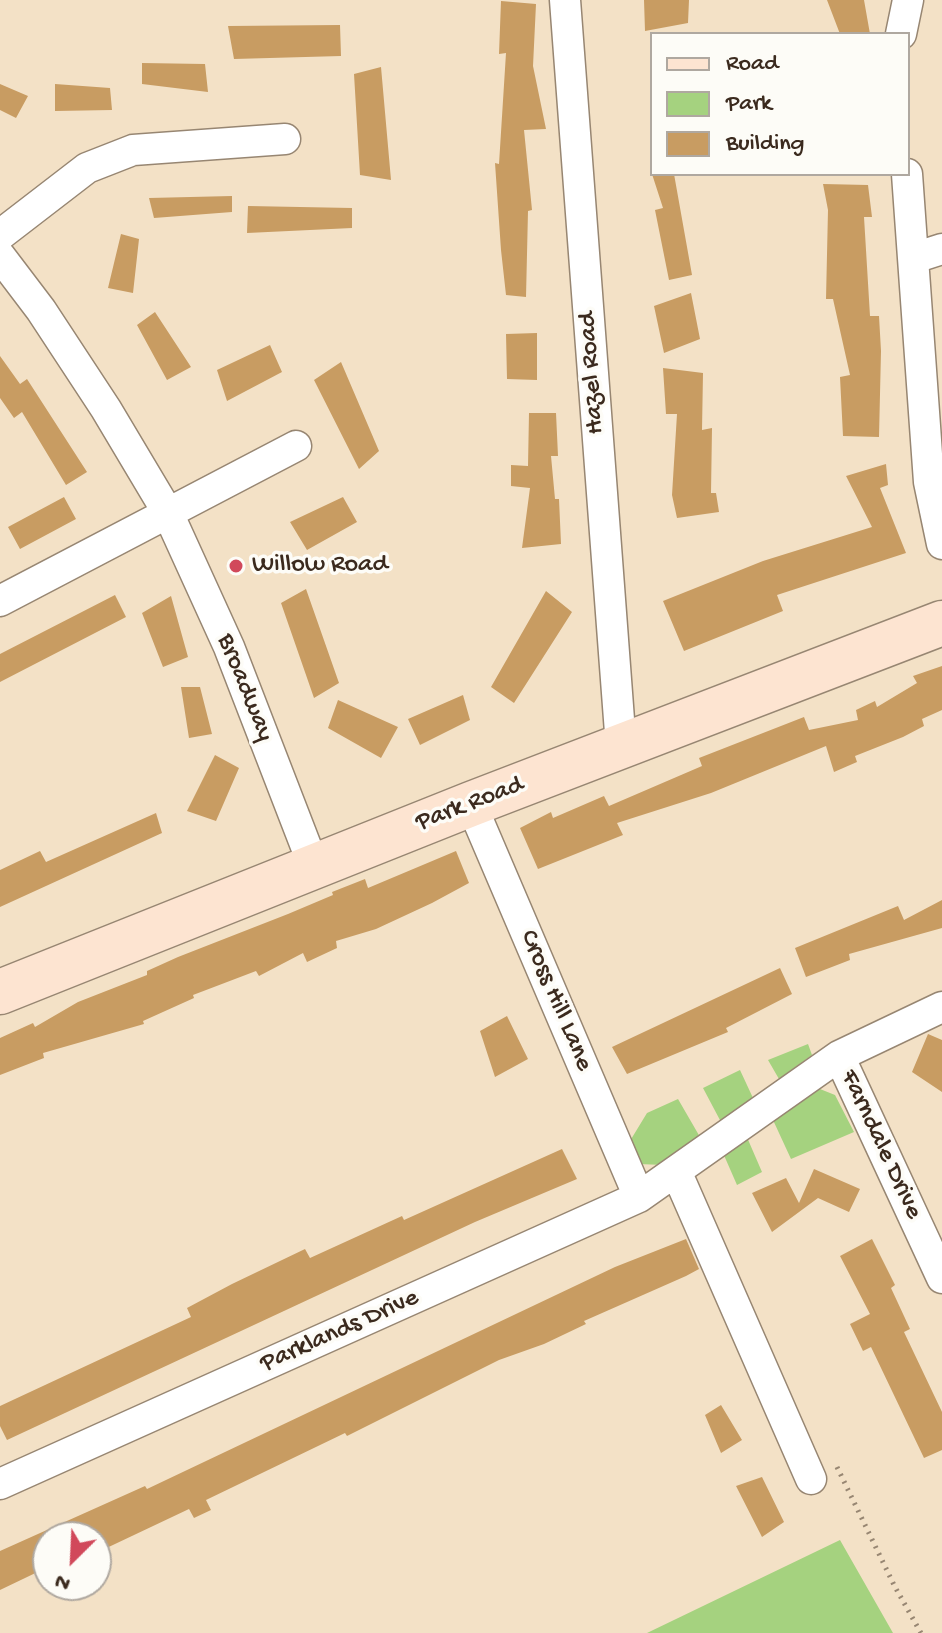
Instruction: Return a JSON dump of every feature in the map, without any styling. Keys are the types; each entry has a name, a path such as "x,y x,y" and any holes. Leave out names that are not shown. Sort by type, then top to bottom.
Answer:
{"street":[{"name":"Hazel Road","path":"565,0 621,746"},
{"path":"901,32 908,0"},
{"path":"0,235 87,168 133,150 285,139"},
{"path":"908,176 928,254 929,482 942,544"},
{"name":"Broadway","path":"0,256 98,397 168,513 229,647 314,867"},
{"path":"0,601 296,446"},
{"name":"Park Road","path":"0,992 471,804 942,623"},
{"name":"Cross Hill Lane","path":"471,804 639,1197"},
{"name":"Parklands Drive","path":"0,1484 639,1197 839,1056 942,1007"},
{"name":"Farndale Drive","path":"839,1056 942,1278"},
{"path":"676,1171 811,1479"}],"green space":[{"path":"808,1044 812,1055 779,1079 768,1060"},
{"path":"740,1070 753,1098 721,1122 703,1088"},
{"path":"820,1089 835,1095 854,1132 791,1159 773,1120 805,1091"},
{"path":"678,1099 700,1137 664,1165 638,1164 630,1141 647,1113"},
{"path":"746,1135 762,1172 737,1185 723,1153"},
{"path":"840,1540 893,1633 647,1633"}],"building":[{"path":"644,0 689,0 688,23 645,31"},
{"path":"827,0 864,0 870,32 839,32"},
{"path":"501,1 536,4 533,66 546,129 524,130 532,210 528,211 526,297 506,295 501,250 495,163 499,164 506,53 499,54"},
{"path":"340,25 341,56 234,59 228,26"},
{"path":"142,63 205,64 208,92 142,84"},
{"path":"381,67 391,180 360,175 354,74"},
{"path":"0,84 28,96 16,118 0,110"},
{"path":"55,84 110,88 112,110 55,111"},
{"path":"653,176 674,176 692,275 669,280 655,210 663,208"},
{"path":"823,184 868,185 872,217 864,217 870,316 879,316 881,351 879,437 843,436 840,377 850,375 833,299 826,299 828,210"},
{"path":"232,196 232,212 154,218 149,198"},
{"path":"248,206 352,208 352,228 247,233"},
{"path":"121,234 139,239 133,293 108,288"},
{"path":"691,293 700,339 664,353 654,306"},
{"path":"155,312 191,367 167,380 137,325"},
{"path":"537,333 537,380 507,379 506,334"},
{"path":"270,345 282,372 227,401 217,370"},
{"path":"0,356 20,384 27,379 87,472 66,485 22,412 14,418 0,398"},
{"path":"341,362 379,451 359,469 314,380"},
{"path":"663,368 703,373 702,430 712,428 711,493 716,493 719,512 677,518 672,495 677,414 666,414"},
{"path":"529,413 556,413 558,456 551,456 555,499 559,499 561,544 522,548 530,488 511,486 511,465 528,466"},
{"path":"886,464 888,485 880,488 906,553 777,595 783,611 684,651 663,601 763,561 872,527 846,476"},
{"path":"64,497 76,519 20,549 8,527"},
{"path":"343,497 357,522 307,550 290,522"},
{"path":"306,589 339,683 314,698 281,603"},
{"path":"546,591 572,612 514,703 491,687"},
{"path":"115,595 126,617 0,682 0,654"},
{"path":"171,596 188,657 163,667 142,613"},
{"path":"942,666 942,710 922,719 924,726 855,756 857,762 834,772 826,746 711,793 617,823 623,835 538,869 520,828 551,812 553,818 604,796 609,806 702,766 699,758 804,717 809,730 858,720 856,710 875,701 877,707 917,683 913,676"},
{"path":"181,687 200,687 212,734 189,738"},
{"path":"463,695 470,720 420,745 408,719"},
{"path":"338,700 398,727 381,758 328,728"},
{"path":"215,755 239,768 216,821 187,811"},
{"path":"156,813 162,833 0,907 0,870 40,851 46,862"},
{"path":"456,851 469,883 432,903 376,929 336,941 337,948 307,962 303,953 259,976 256,971 193,995 194,998 143,1021 144,1024 43,1053 44,1058 0,1075 0,1038 33,1023 35,1027 78,1002 147,975 147,971 178,957 333,895 332,892 365,879 368,888"},
{"path":"942,900 942,928 849,954 850,960 806,977 795,948 898,906 904,920"},
{"path":"780,968 792,994 726,1028 728,1032 627,1074 612,1047"},
{"path":"507,1016 528,1059 495,1077 480,1031"},
{"path":"928,1034 942,1040 942,1092 912,1072"},
{"path":"562,1149 577,1179 475,1222 7,1440 0,1426 0,1406 191,1317 187,1308 232,1284 305,1249 310,1258 402,1216 404,1220"},
{"path":"814,1169 860,1189 849,1212 818,1198 772,1232 752,1193 786,1178 799,1203"},
{"path":"686,1239 699,1269 584,1321 586,1324 544,1344 499,1360 347,1436 345,1433 206,1500 211,1510 194,1518 189,1509 112,1545 112,1521 67,1521 145,1486 147,1489 615,1267"},
{"path":"872,1239 895,1285 891,1288 910,1329 904,1332 942,1412 942,1450 924,1458 871,1347 863,1351 850,1324 870,1314 840,1256"},
{"path":"721,1405 742,1440 721,1453 705,1415"},
{"path":"762,1477 784,1522 762,1537 736,1486"},
{"path":"32,1537 32,1575 0,1590 0,1551"}],"place":[{"name":"Willow Road","path":"236,566"}]}
